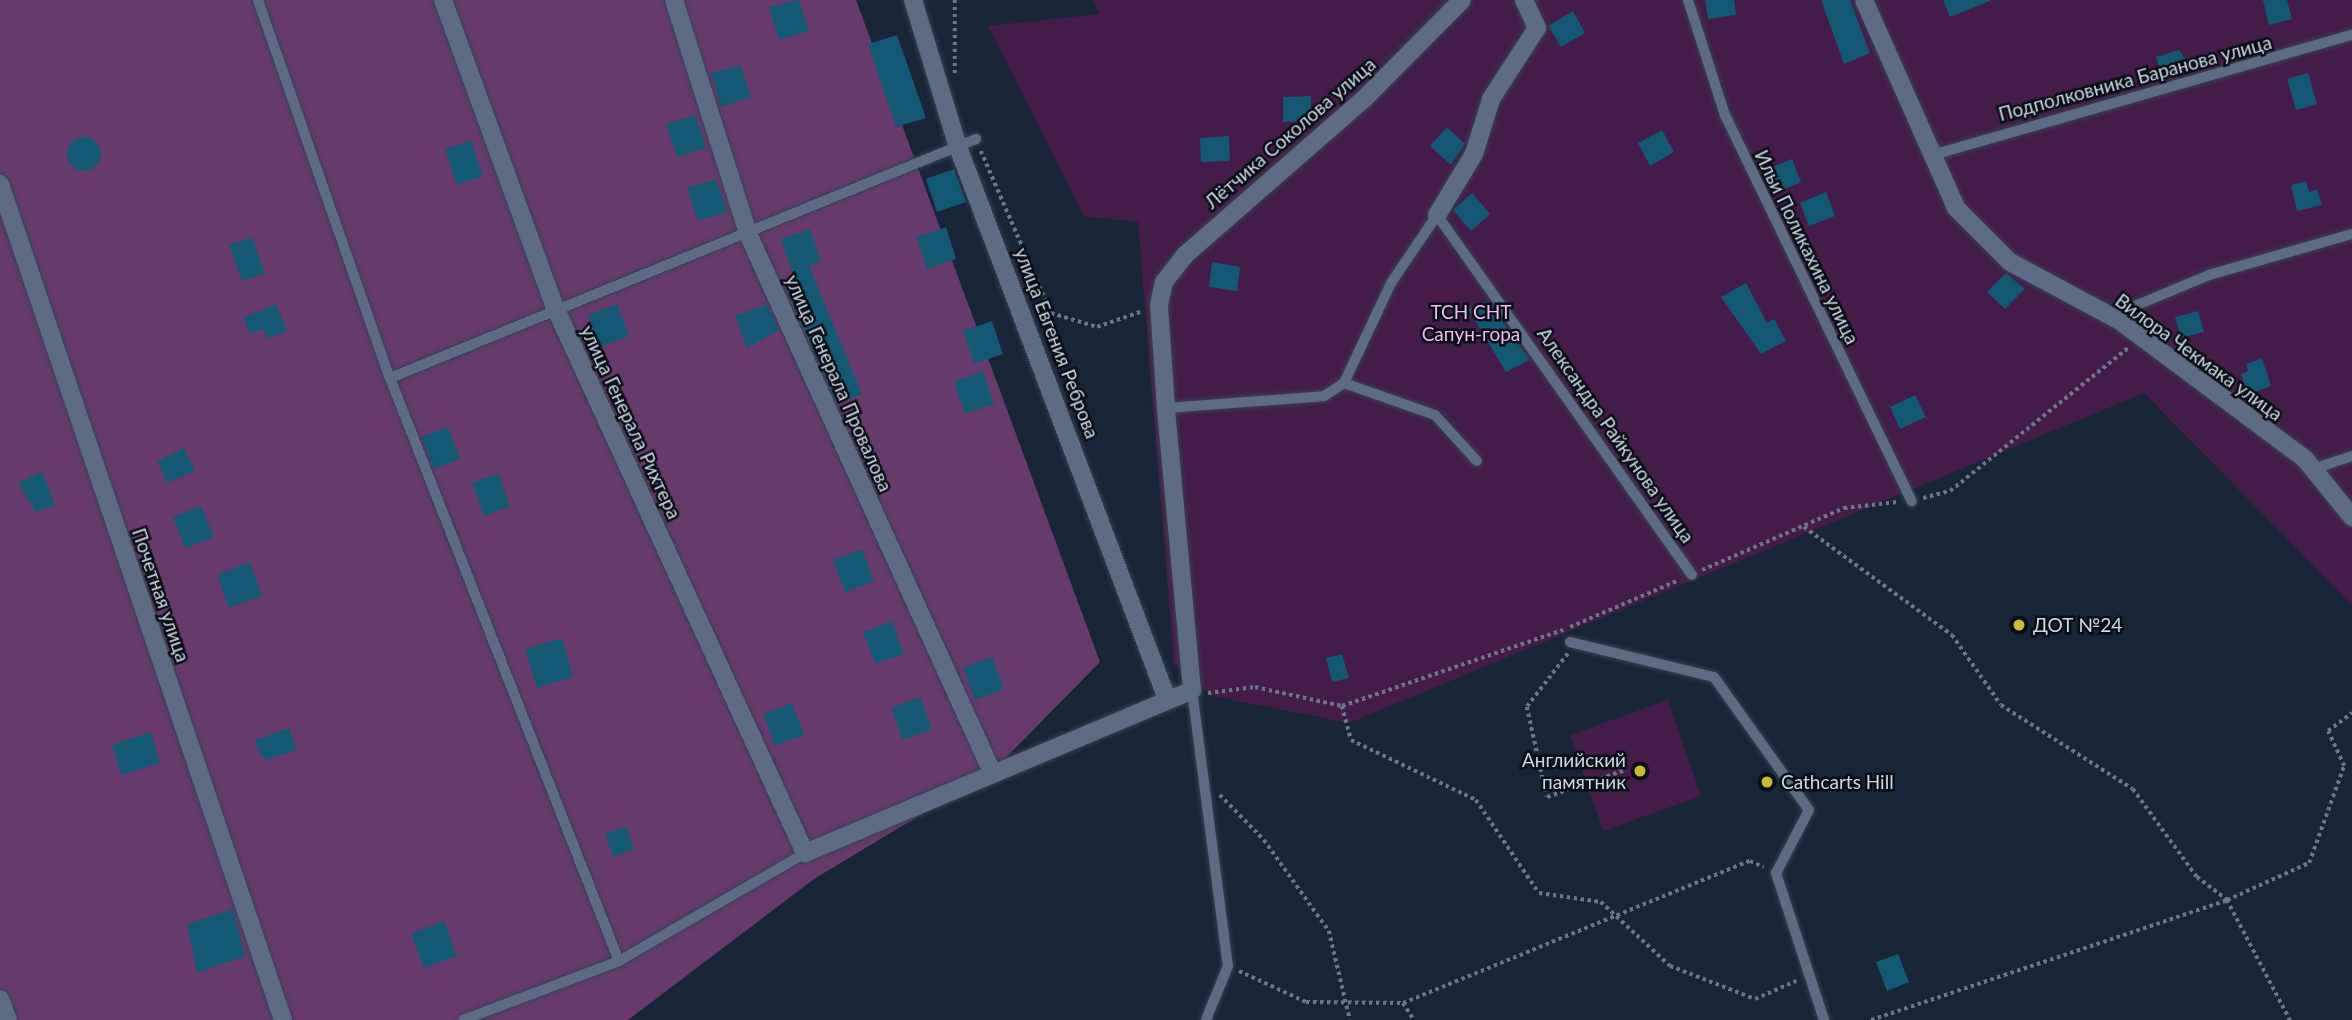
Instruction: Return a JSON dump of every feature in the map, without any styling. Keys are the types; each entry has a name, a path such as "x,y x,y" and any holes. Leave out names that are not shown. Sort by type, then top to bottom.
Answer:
{"street":[{"name":"улица Генерала Рихтера","path":"443,0 555,307 805,853"},
{"name":"улица Генерала Провалова","path":"674,0 749,236 992,772"},
{"name":"улица Евгения Реброва","path":"912,0 958,147 1167,699"},
{"name":"Лётчика Соколова улица","path":"1159,305 1164,282 1185,255 1364,99 1462,0"},
{"path":"1437,215 1474,154 1491,99 1536,28 1524,0"},
{"name":"Вилора Чекмака улица","path":"1864,0 1929,156 1956,208 2010,262 2120,321 2313,469 2352,517"},
{"name":"Почетная улица","path":"0,184 283,1020"},
{"path":"805,853 1192,690 1159,305"},
{"path":"0,999 8,1020"}],"lane":[{"path":"258,0 390,378 619,961"},
{"name":"Ильи Поликахина улица","path":"1688,0 1725,115 1912,501"},
{"name":"Подполковника Баранова улица","path":"1929,156 2352,35"},
{"path":"390,378 555,307 749,236 976,139"},
{"path":"1166,408 1324,396 1344,383 1391,283 1437,215"},
{"name":"Александра Райкунова улица","path":"1437,215 1692,575"},
{"path":"2120,321 2137,305 2209,275 2352,234"},
{"path":"1344,383 1434,415 1477,461"},
{"path":"2313,469 2352,456"},
{"path":"1570,642 1714,677 1810,810 1776,873 1805,977 1824,1020"},
{"path":"1192,690 1228,966 1206,1020"},
{"path":"463,1020 619,961 805,853"}],"path":[{"path":"955,0 955,79"},
{"path":"976,139 1051,313 1097,327 1159,305"},
{"path":"1192,690 1255,687 1342,706 1567,629 1844,508 1912,501 1950,491 2140,338"},
{"path":"1803,526 1952,635 2001,705 2133,789 2197,877 2227,900 2290,1020"},
{"path":"1567,629 1571,650 1527,707 1547,797 1625,770"},
{"path":"1342,706 1351,740 1476,800 1539,892 1601,902 1616,919 1671,966 1755,999 1805,977"},
{"path":"1871,1020 2227,900 2309,863 2344,766 2328,731 2352,713"},
{"path":"1203,779 1264,840 1329,931 1350,1020"},
{"path":"1228,966 1306,1002 1403,1003 1616,919 1749,861 1776,873"},
{"path":"1403,1003 1414,1020"}],"green space":[{"name":"ТСН СНТ Сапун-гора","path":"1093,0 2352,0 2352,605 2144,393 1349,723 1212,696 1174,664 1138,222 1084,216 988,26 1100,14"},
{"path":"1668,700 1701,796 1603,831 1570,735"}],"shaded area":[{"path":"0,0 856,0 1100,662 992,772 814,879 628,1020 0,1020"}],"building":[{"path":"799,0 809,31 779,40 769,7"},
{"path":"1705,0 1734,0 1736,15 1708,19"},
{"path":"1821,0 1850,0 1870,53 1844,64"},
{"path":"1943,0 1990,0 1990,1 1950,17"},
{"path":"2263,0 2287,0 2292,19 2269,25"},
{"path":"1573,11 1585,33 1561,47 1548,26"},
{"path":"897,35 926,118 896,127 868,44"},
{"path":"2179,50 2193,71 2163,80 2156,57"},
{"path":"740,65 751,97 721,107 711,73"},
{"path":"2308,73 2317,104 2296,110 2287,79"},
{"path":"1311,96 1311,121 1283,122 1283,97"},
{"path":"695,115 706,148 677,157 666,124"},
{"path":"1447,127 1465,144 1451,165 1430,146"},
{"path":"1662,130 1674,152 1650,166 1638,143"},
{"path":"1229,136 1230,161 1201,162 1200,138"},
{"path":"84,137 96,142 101,154 96,166 84,171 72,166 67,154 72,142"},
{"path":"471,140 483,176 457,185 445,149"},
{"path":"1792,159 1801,182 1775,193 1765,170"},
{"path":"954,169 966,202 937,212 926,179"},
{"path":"716,179 727,212 698,221 687,188"},
{"path":"2306,181 2309,192 2317,189 2322,205 2297,211 2291,185"},
{"path":"1826,192 1835,216 1809,226 1800,203"},
{"path":"1472,193 1490,214 1471,231 1453,210"},
{"path":"946,227 956,259 927,269 916,237"},
{"path":"810,229 821,261 809,266 862,394 837,404 786,290 797,286 781,239"},
{"path":"252,237 265,273 242,281 229,245"},
{"path":"1212,262 1240,267 1237,291 1209,287"},
{"path":"2006,273 2025,289 2005,309 1987,292"},
{"path":"1746,283 1767,323 1774,319 1786,341 1761,354 1721,297"},
{"path":"1488,301 1530,360 1506,372 1468,309"},
{"path":"276,304 287,331 267,339 263,329 250,334 243,318"},
{"path":"617,304 629,336 600,347 588,315"},
{"path":"767,304 779,330 747,348 735,316"},
{"path":"2198,311 2204,332 2181,338 2175,317"},
{"path":"992,321 1003,354 974,364 963,331"},
{"path":"2262,358 2271,386 2248,395 2241,374 2248,371 2246,364"},
{"path":"983,371 994,404 965,414 954,382"},
{"path":"1915,395 1926,417 1900,429 1890,407"},
{"path":"448,427 460,459 434,469 421,437"},
{"path":"184,448 195,471 167,483 157,461"},
{"path":"42,471 55,505 36,512 18,483"},
{"path":"498,473 510,506 484,516 472,483"},
{"path":"201,506 214,537 185,548 173,517"},
{"path":"862,549 874,581 845,592 833,560"},
{"path":"250,562 262,596 229,608 217,575"},
{"path":"892,621 904,654 875,664 863,632"},
{"path":"562,638 573,677 537,688 525,649"},
{"path":"1342,654 1349,678 1332,682 1326,658"},
{"path":"992,657 1004,689 975,700 963,668"},
{"path":"920,697 932,729 903,740 891,708"},
{"path":"792,703 804,735 775,746 763,714"},
{"path":"289,728 297,750 267,760 260,754 255,740"},
{"path":"151,732 160,763 121,775 112,745"},
{"path":"626,826 634,849 613,857 605,834"},
{"path":"233,909 245,956 197,973 187,924"},
{"path":"444,921 457,956 424,968 411,934"},
{"path":"1898,954 1909,982 1887,991 1876,962"}],"place":[{"name":"ДОТ №24","path":"2019,625"},
{"name":"Английский памятник","path":"1640,771"},
{"name":"Cathcarts Hill","path":"1767,782"}]}
